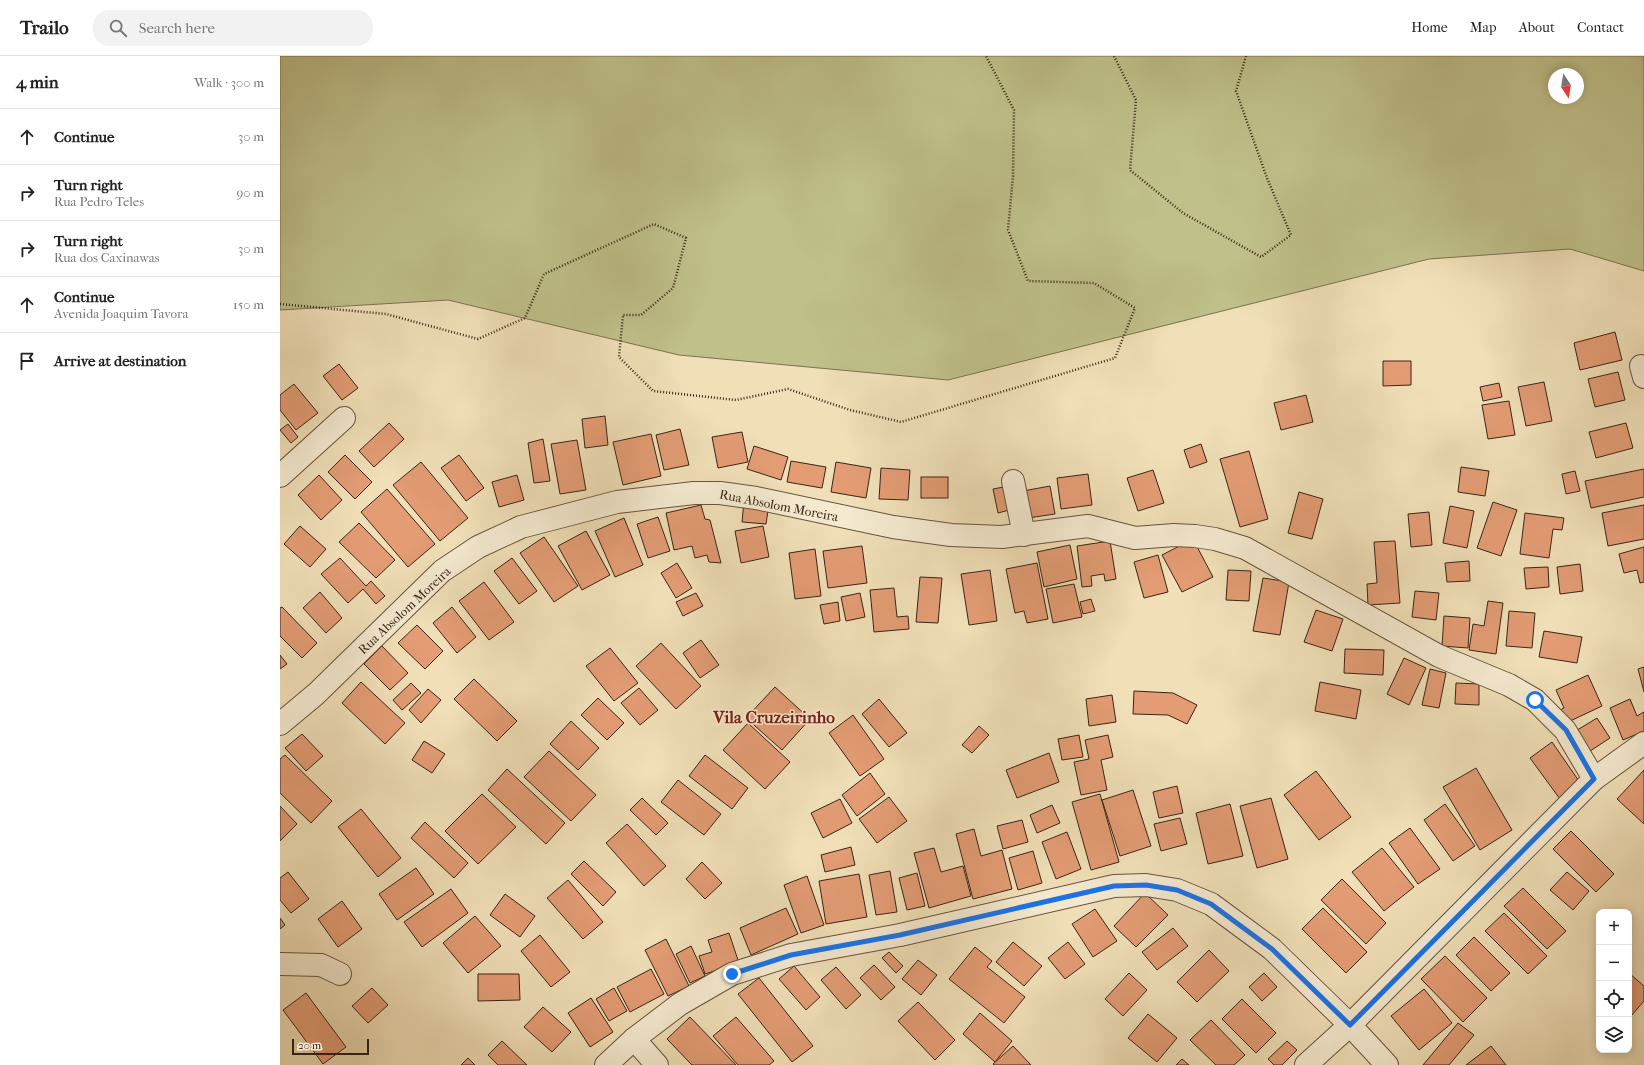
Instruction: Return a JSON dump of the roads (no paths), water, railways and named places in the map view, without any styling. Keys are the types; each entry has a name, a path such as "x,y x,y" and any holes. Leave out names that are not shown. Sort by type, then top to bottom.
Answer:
{"street":[{"path":"280,476 344,418"},
{"path":"1013,481 1024,534"},
{"name":"Rua Absolom Moreira","path":"280,724 316,694 442,571 472,551 521,527 617,502 694,492 720,493 756,498 900,528 951,535 1002,537 1088,526 1135,538 1174,535 1195,536 1215,539 1245,548 1439,656 1509,684 1535,700 1566,730 1594,779"},
{"path":"1306,1065 1350,1025 1594,779 1644,743"},
{"path":"606,1065 634,1039 680,1004 732,974 784,957 900,935 1114,886 1146,885 1177,890 1211,904 1272,949 1350,1025 1387,1065"},
{"path":"280,964 321,965 340,974"},
{"path":"634,1039 657,1065"}],"district":[{"name":"Vila Cruzeirinho","path":"774,717"}]}
